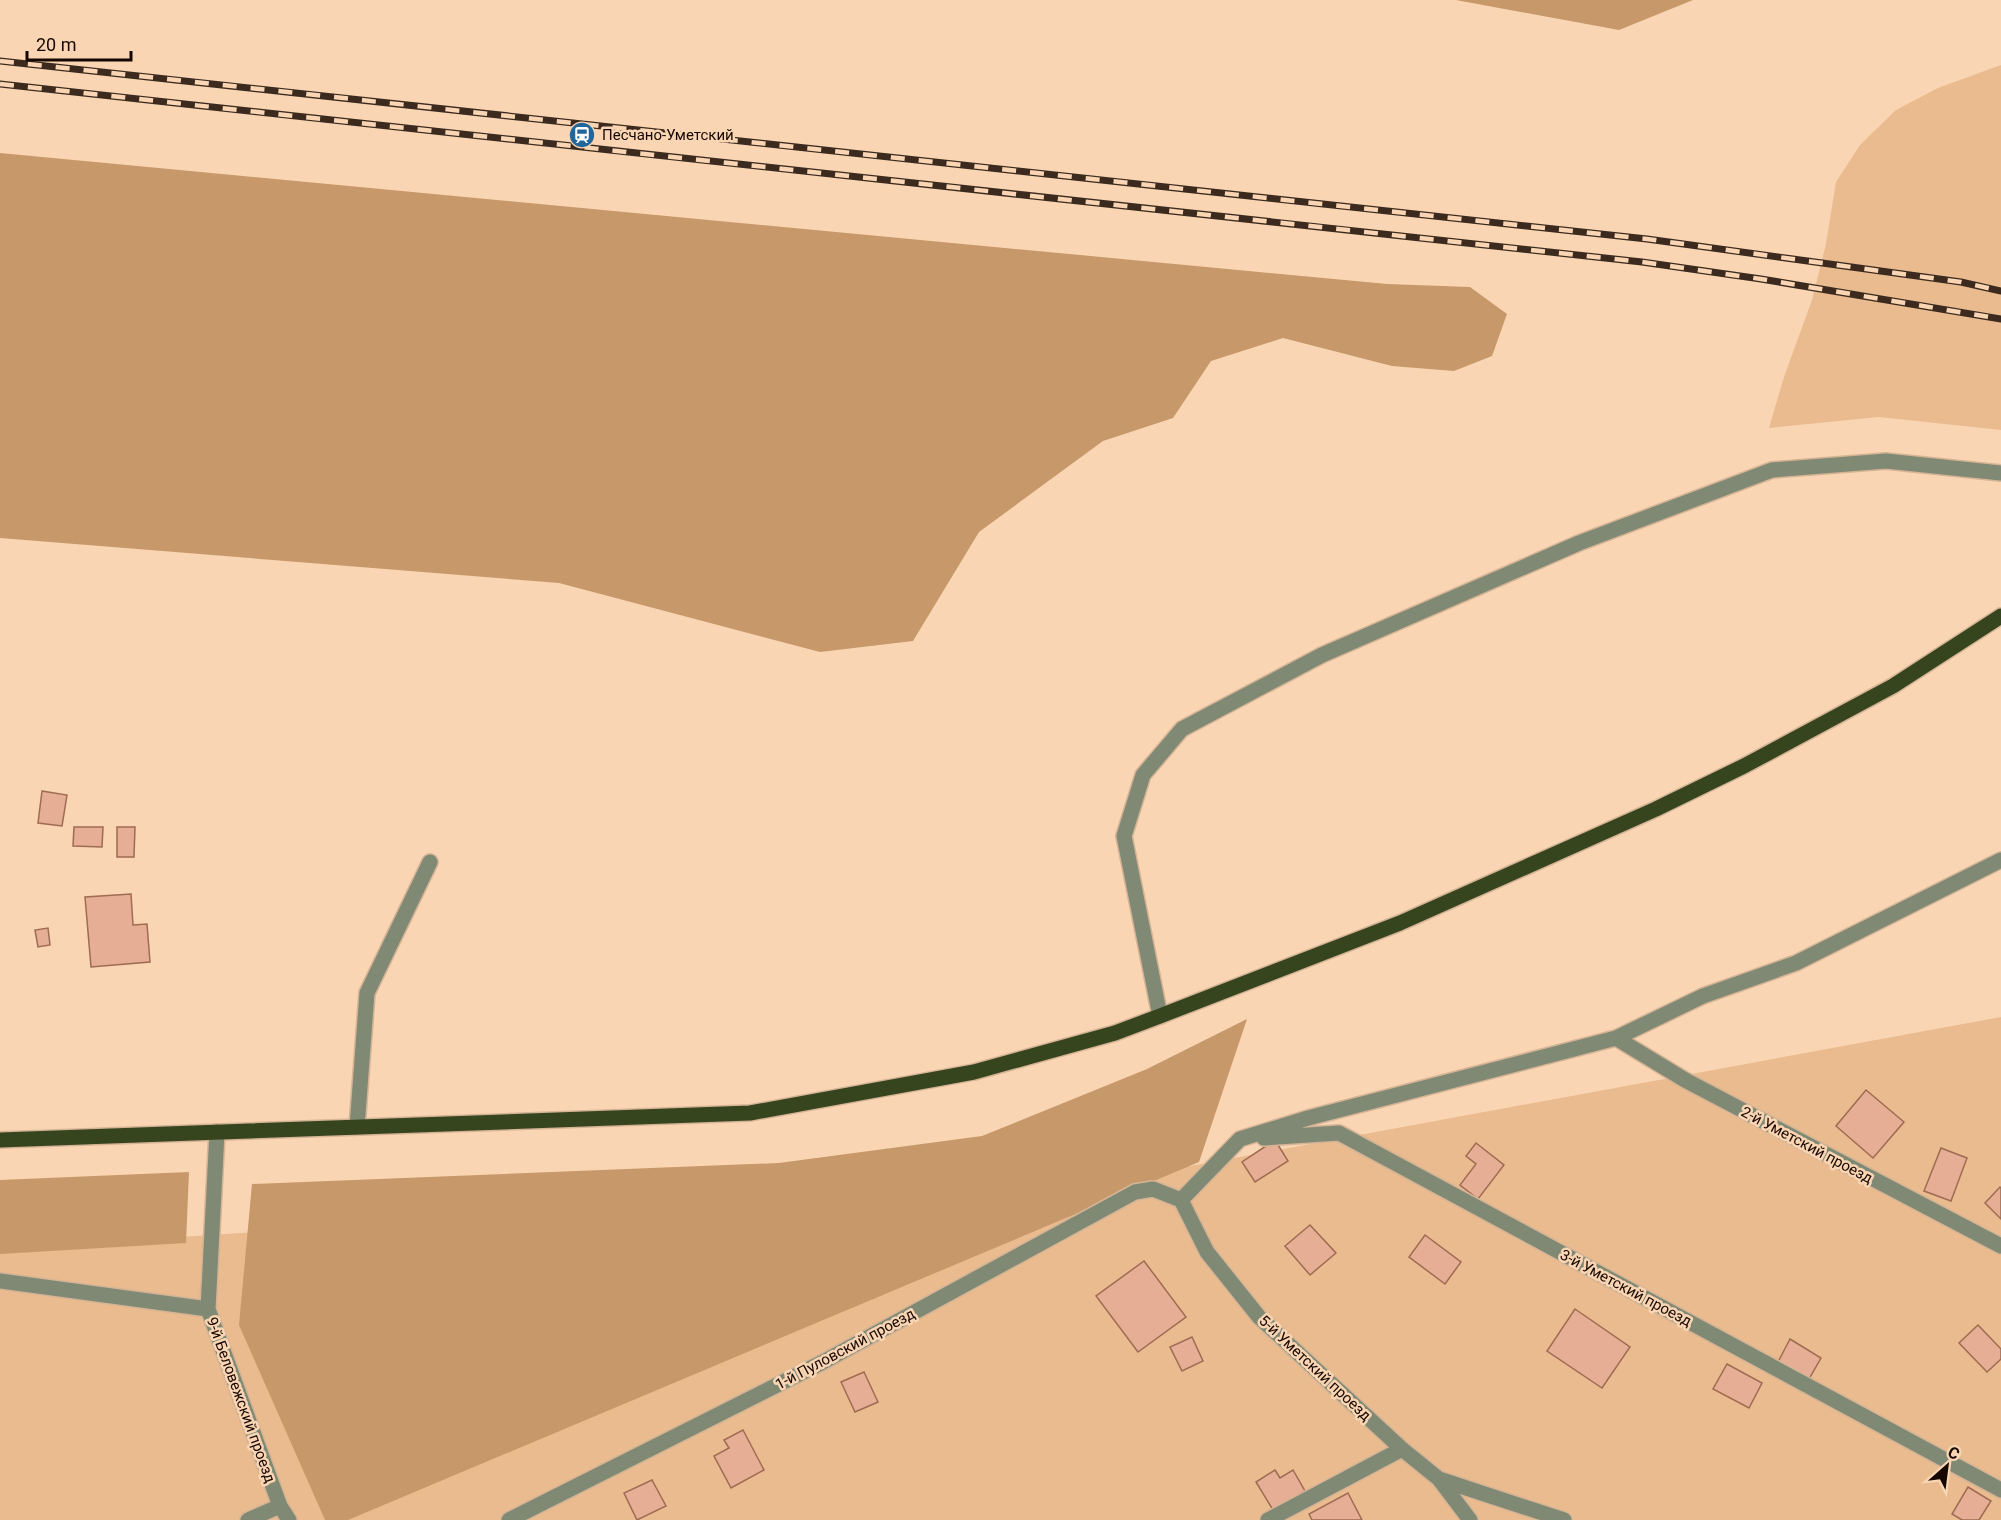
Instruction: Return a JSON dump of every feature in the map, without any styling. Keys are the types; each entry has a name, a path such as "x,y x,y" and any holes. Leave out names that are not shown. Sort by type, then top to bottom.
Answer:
{"main road":[{"path":"0,1140 750,1113 974,1072 1115,1033 1400,923 1656,809 1744,766 1893,686 2001,616"}],"lane":[{"path":"1160,1016 1124,836 1143,775 1182,729 1322,655 1579,543 1772,470 1886,461 2001,473"},
{"path":"1181,1200 1240,1139 1308,1118 1616,1038 1703,996 1796,963 2001,860"},
{"path":"357,1127 367,993 430,862"},
{"name":"2-й Уметский проезд","path":"1616,1038 1685,1080 2001,1246"},
{"name":"9-й Беловежский проезд","path":"217,1132 208,1309 280,1506 289,1520"},
{"name":"3-й Уметский проезд","path":"1240,1139 1339,1133 2001,1490"},
{"name":"1-й Пуловский проезд","path":"508,1520 823,1362 1135,1192 1153,1189 1181,1200"},
{"name":"5-й Уметский проезд","path":"1181,1200 1207,1252 1259,1317 1402,1449 1439,1479 1470,1520"},
{"path":"0,1281 208,1309"},
{"path":"1268,1520 1402,1449"},
{"path":"1439,1479 1564,1520"},
{"path":"248,1520 280,1506"}],"shaded area":[{"path":"1456,0 1693,0 1619,30"},
{"path":"2001,65 2001,430 1879,417 1769,428 1784,377 1812,300 1826,244 1836,182 1860,145 1896,110 1938,88"},
{"path":"0,153 1387,284 1470,287 1507,314 1492,356 1454,371 1392,366 1283,338 1211,361 1173,418 1103,441 979,532 913,641 820,652 559,583 0,538"},
{"path":"2001,1017 2001,1520 0,1520 0,1249 1158,1172"},
{"path":"1247,1019 1199,1162 348,1520 325,1520 239,1325 252,1184 779,1163 982,1136 1147,1069"},
{"path":"189,1172 186,1243 0,1254 0,1180"}],"building":[{"path":"42,791 67,795 62,826 38,823"},
{"path":"74,827 103,827 102,847 73,846"},
{"path":"117,827 135,827 134,857 117,857"},
{"path":"131,894 133,925 147,924 150,962 91,967 85,897"},
{"path":"48,928 50,945 38,947 35,930"},
{"path":"1866,1090 1904,1122 1873,1158 1836,1126"},
{"path":"1275,1140 1288,1161 1255,1182 1242,1162"},
{"path":"1476,1143 1504,1165 1478,1199 1460,1185 1476,1164 1466,1156"},
{"path":"1941,1148 1967,1158 1951,1201 1924,1191"},
{"path":"2001,1188 2001,1219 1985,1203"},
{"path":"1310,1225 1336,1253 1310,1275 1285,1246"},
{"path":"1425,1235 1461,1262 1445,1284 1409,1257"},
{"path":"1144,1261 1186,1317 1138,1352 1096,1296"},
{"path":"1575,1309 1630,1347 1602,1388 1547,1351"},
{"path":"1978,1325 2001,1349 2001,1359 1987,1372 1959,1343"},
{"path":"1192,1337 1203,1361 1182,1371 1170,1347"},
{"path":"1790,1339 1821,1358 1809,1379 1778,1362"},
{"path":"1727,1364 1762,1383 1749,1408 1713,1389"},
{"path":"864,1372 878,1402 855,1412 841,1382"},
{"path":"743,1430 764,1470 731,1488 714,1456 729,1448 724,1440"},
{"path":"1275,1470 1280,1478 1293,1470 1305,1491 1273,1510 1256,1482"},
{"path":"652,1480 666,1506 637,1520 624,1493"},
{"path":"1968,1487 1991,1501 1979,1520 1962,1520 1952,1514"},
{"path":"1348,1493 1362,1520 1312,1520 1309,1514"}],"railway":[{"path":"0,61 1647,239 1961,282 2001,291"},
{"path":"0,84 1642,262 1761,279 2001,319"}],"place":[{"name":"Песчано-Уметский","path":"582,135"}]}
